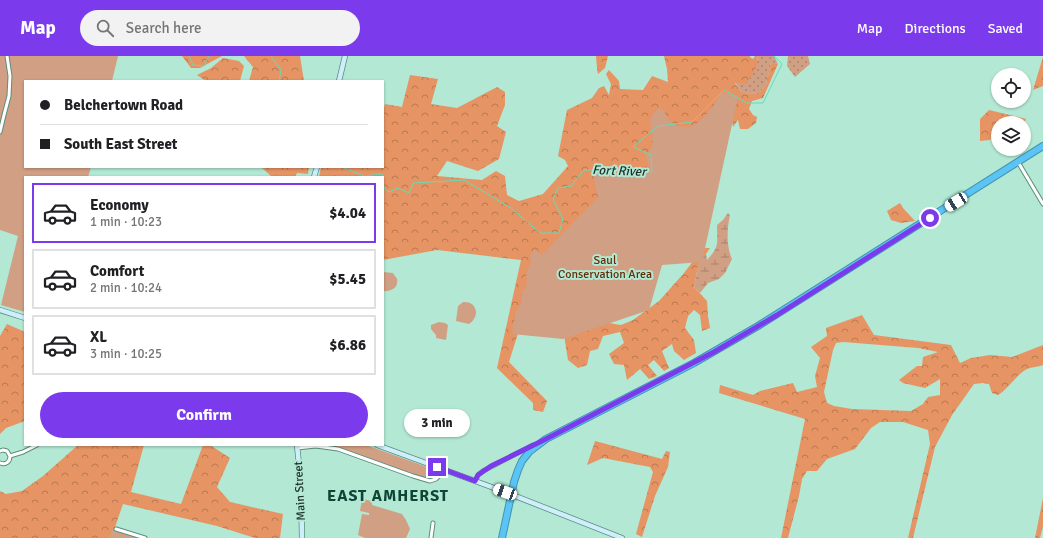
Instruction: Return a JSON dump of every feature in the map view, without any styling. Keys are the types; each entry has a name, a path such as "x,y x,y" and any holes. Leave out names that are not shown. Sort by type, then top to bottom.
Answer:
{"highway":[{"path":"502,538 518,470 522,461 530,451 546,439 699,360 758,326 1043,146"}],"main road":[{"path":"339,80 345,56"},
{"path":"0,310 24,318"},
{"name":"Main Street","path":"297,446 301,485 302,538"},
{"path":"381,446 622,538"}],"street":[{"path":"0,132 9,96 10,76 7,56"},
{"path":"1018,162 1043,204"},
{"path":"475,481 478,475 487,469 546,439"},
{"path":"10,456 20,454 35,446"},
{"path":"297,446 316,446 338,449 430,481 436,480 443,469"},
{"path":"0,451 7,451 10,456"},
{"path":"0,463 6,463 10,456"},
{"path":"431,538 433,523"},
{"path":"116,529 145,538"}],"green space":[{"path":"0,56 118,56 112,80 24,80 24,168 91,168 88,176 24,176 24,312 1,305 18,236 0,230"},
{"path":"182,56 222,56 200,68 191,68"},
{"path":"244,56 300,56 304,80 249,80 253,67"},
{"path":"596,56 608,56 605,68 598,74 597,68"},
{"path":"664,56 750,56 753,59 757,56 758,60 756,67 746,84 735,83 742,93 759,94 766,85 771,62 778,64 763,98 752,101 749,109 753,115 757,117 756,123 748,129 740,129 738,120 733,127 731,114 678,156 543,254 509,362 547,401 543,412 533,410 533,403 497,368 521,260 437,250 384,260 384,176 319,176 321,168 384,168 385,104 402,107 410,75 438,79 431,104 457,108 497,87 505,92 505,105 497,126 506,132 499,159 478,171 447,161 437,176 482,180 496,171 505,176 507,195 519,201 543,194 568,166 565,160 558,156 567,110 592,98 599,88 604,86 609,95 611,84 606,74 609,70 619,81 620,89 643,90 652,76 668,82"},
{"path":"757,56 774,56 778,64 771,62 766,85 759,94 742,93 735,82 758,60"},
{"path":"788,56 808,56 810,64 795,77 787,66"},
{"path":"1043,57 1043,86 1033,90"},
{"path":"223,58 239,61 244,66 240,80 204,80 197,75 211,68"},
{"name":"Saul Conservation Area","path":"721,93 727,93 738,97 702,262 662,265 649,310 563,339 512,334 515,313 522,301 522,292 526,287 526,275 531,262 530,256 534,249 542,255 598,197 592,170 619,173 632,177 647,173 650,168 646,155 652,147 650,121 655,112 660,108 663,109 673,123 683,127 689,127 700,121 705,116"},
{"path":"989,110 1014,116 991,116 991,139 980,141 980,119"},
{"path":"262,168 309,168 308,174 297,173 296,176 271,176"},
{"path":"900,203 915,221 901,223 891,220 887,211"},
{"path":"728,213 730,215 728,226 728,243 732,259 725,273 719,279 708,283 700,293 694,287 698,266 706,254 707,260 716,248 717,225"},
{"path":"703,248 710,248 698,266 694,287 707,301 710,328 702,331 700,315 694,310 688,316 685,328 694,340 696,353 684,360 674,351 672,344 662,351 669,368 664,371 654,360 648,365 657,376 649,379 640,369 627,380 624,365 614,364 609,354 624,343 620,332 603,336 598,349 590,351 587,365 578,368 568,360 564,335 603,322 621,325 633,320 659,301 684,273"},
{"path":"384,272 393,273 397,279 397,285 388,291 384,291"},
{"path":"463,302 472,304 476,310 473,321 469,324 456,321 458,306"},
{"path":"862,315 874,335 951,345 960,363 971,358 990,355 1012,357 1043,345 1043,365 1027,369 998,395 992,393 989,384 974,384 952,415 935,447 913,538 908,538 930,444 928,430 903,422 880,422 871,428 855,449 827,459 817,471 807,471 802,479 788,538 781,538 805,419 719,393 720,385 753,395 760,391 793,383 797,392 817,387 815,376 820,358 811,347 827,336 826,328","holes":["843,342 918,348 938,352 923,357 922,366 917,366 899,380 903,383 925,388 940,379 940,395 928,397 923,404 911,411 852,409 834,406 827,403 824,392 833,350 836,343"]},
{"path":"439,322 448,325 446,340 436,338 436,335 431,329 431,325"},
{"path":"7,324 24,332 24,421 6,428 0,434 0,336"},
{"path":"595,441 662,459 666,451 670,452 668,467 655,496 642,537 636,534 653,472 650,467 603,458 587,465"},
{"path":"77,446 144,446 131,492 181,504 203,446 212,446 230,458 217,487 230,502 283,514 280,538 255,538 217,526 123,504 114,530 138,538 0,538 0,491 6,494 22,491 43,476"},
{"path":"328,446 369,446 438,471 432,477 424,478 335,447"},
{"path":"1043,498 1043,526 1040,538 1035,538"},
{"path":"362,499 372,501 372,505 402,514 410,529 406,538 365,538 358,535 362,514 369,515 369,513 360,511"},
{"path":"112,530 138,538 109,538"}],"waterway":[{"path":"189,56 193,65 204,66 209,56"},
{"name":"Fort River","path":"271,56 281,70 279,80"},
{"name":"Fort River","path":"384,188 389,192 398,188 409,193 413,183 464,180 511,208 540,233 559,233 563,219 553,199 558,188 571,186 584,170 652,172 651,155 633,147 658,126 692,122 724,90 747,103 763,103 782,64 774,56"},
{"name":"Fort River","path":"344,168 364,176"},
{"name":"Fort River","path":"364,176 382,174 383,176"}],"district":[{"name":"EAST AMHERST","path":"388,496"}],"route":[{"path":"437,467 475,481 478,475 491,466 714,352 802,299 930,218"}]}
